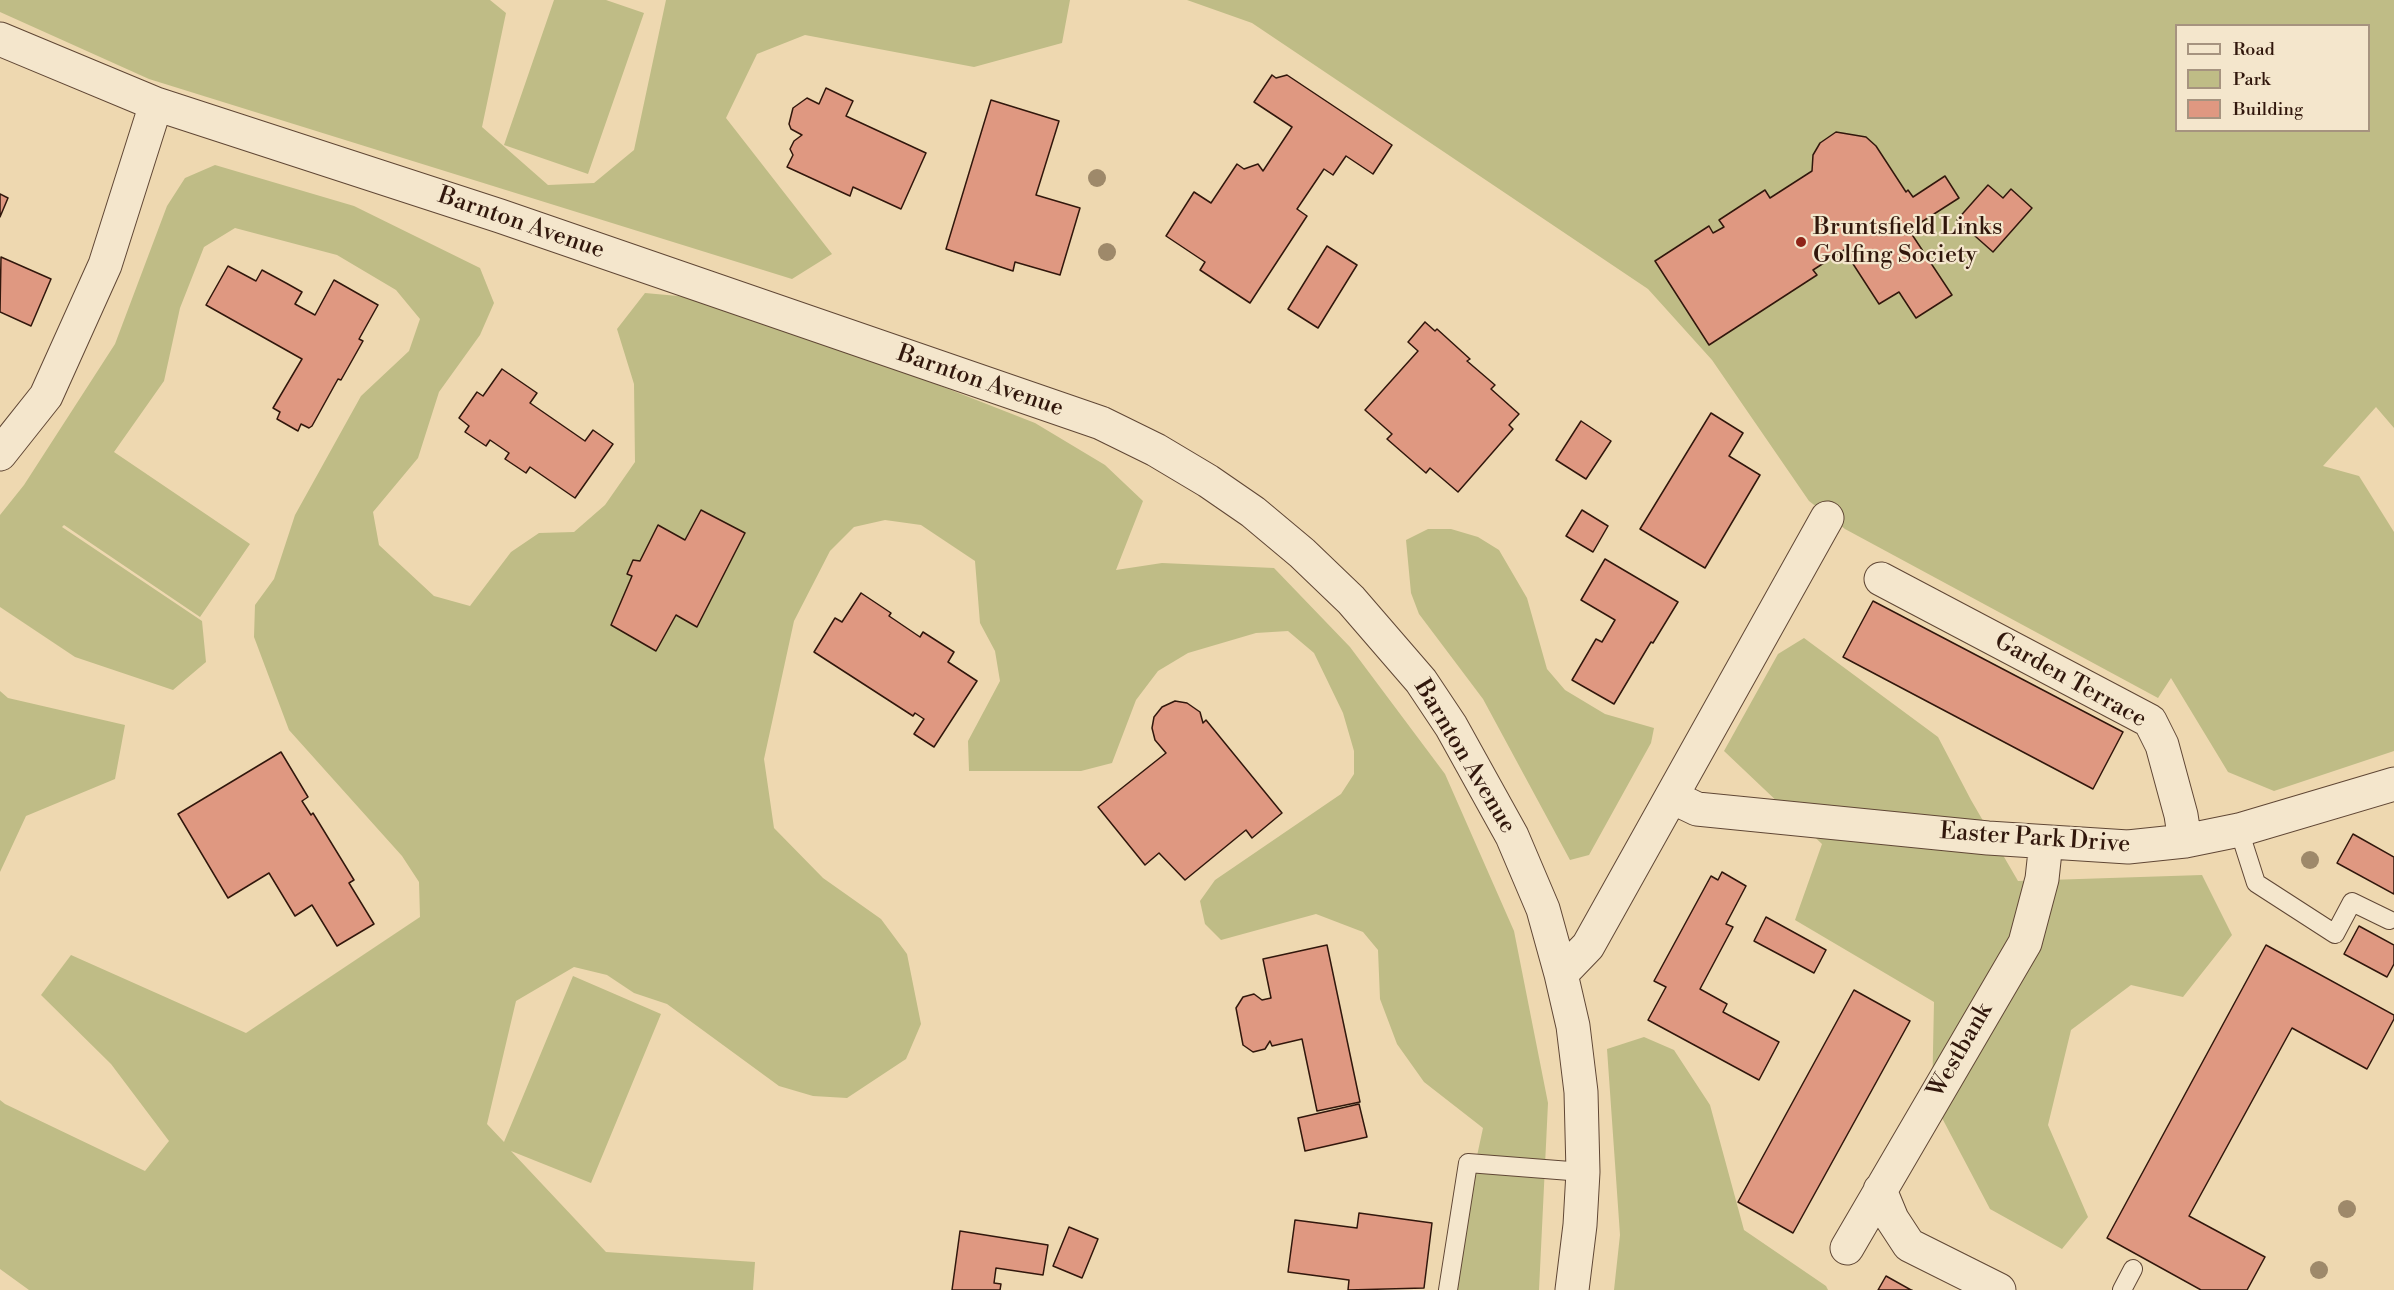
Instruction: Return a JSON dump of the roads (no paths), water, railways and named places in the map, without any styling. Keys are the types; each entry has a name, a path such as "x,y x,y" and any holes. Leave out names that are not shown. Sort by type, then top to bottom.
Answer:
{"street":[{"name":"Barnton Avenue","path":"0,39 156,104 500,216 1101,423 1156,450 1208,481 1253,512 1302,553 1351,600 1420,681 1451,726 1512,836 1543,909 1562,974 1573,1026 1581,1092 1583,1172 1580,1225 1572,1290"},
{"path":"0,454 46,396 56,375 105,265 156,104"},
{"path":"1562,974 1588,946 1827,518"},
{"name":"Garden Terrace","path":"1881,579 2150,722 2162,745 2181,815 2185,841"},
{"name":"Easter Park Drive","path":"1672,797 1697,809 2046,842 2128,847 2185,841 2239,830 2394,784"},
{"name":"Westbank","path":"1847,1248 2025,943 2042,879 2046,842"},
{"path":"1880,1190 1892,1219 1909,1245 1999,1290"}],"lane":[{"path":"2239,830 2256,883 2335,934 2352,902 2389,920"},
{"path":"1448,1290 1468,1163 1583,1172"},
{"path":"2122,1290 2133,1269"}],"place":[{"name":"Bruntsfield Links Golfing Society","path":"1801,242"}]}
